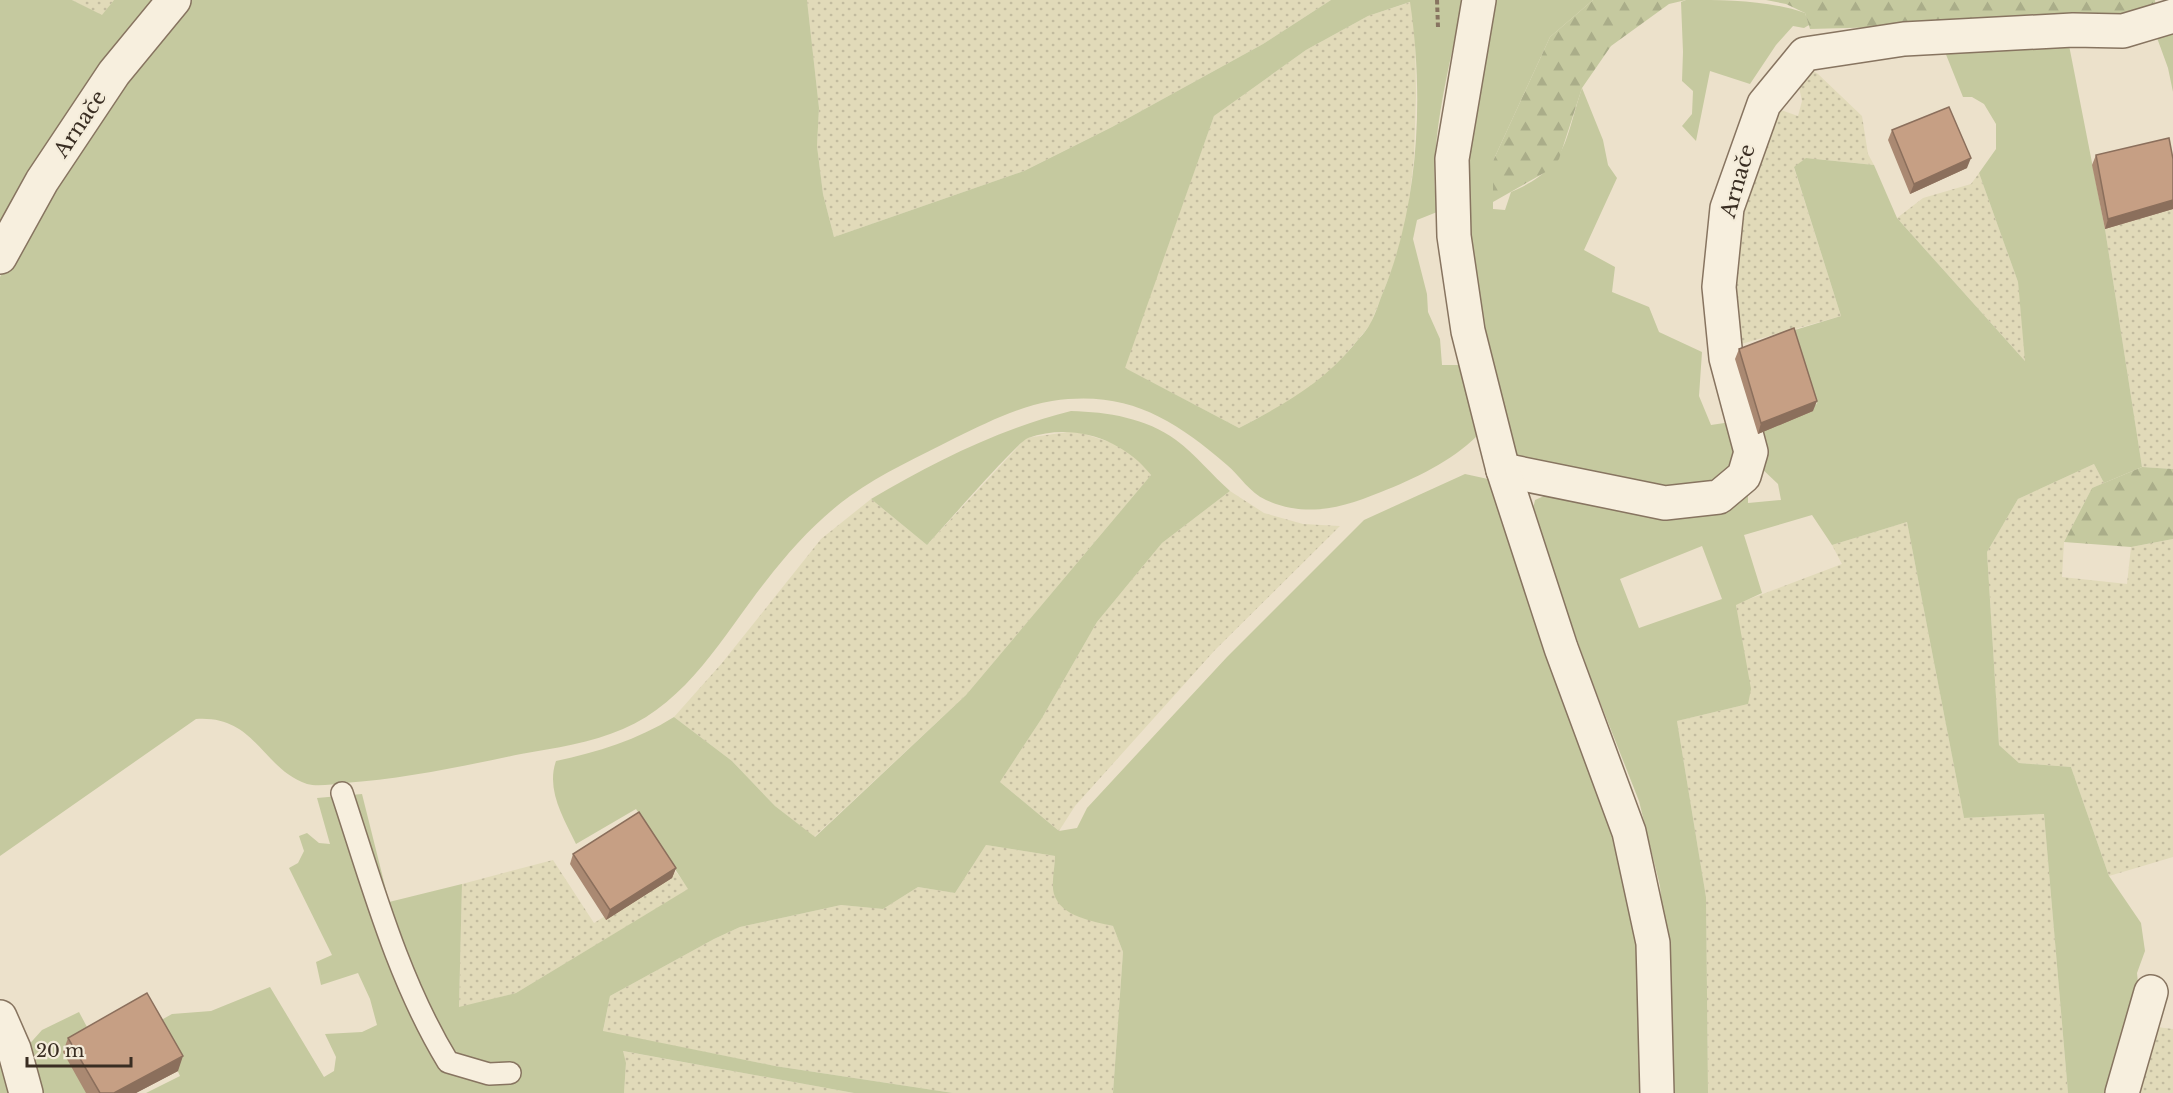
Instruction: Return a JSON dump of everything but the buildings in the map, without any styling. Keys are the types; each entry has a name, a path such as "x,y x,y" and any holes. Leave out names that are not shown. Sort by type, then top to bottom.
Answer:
{"street":[{"name":"Arnače","path":"0,257 42,181 114,73 174,0"},
{"path":"1479,0 1452,159 1454,236 1468,331 1503,470 1561,648 1629,832 1653,943 1657,1093"},
{"name":"Arnače","path":"1503,470 1665,503 1719,497 1743,476 1751,452 1726,358 1719,288 1727,208 1764,104 1805,54 1904,39 2073,30 2123,31 2173,16"},
{"path":"2122,1093 2151,992"},
{"path":"0,1017 14,1049 26,1093"}],"lane":[{"path":"342,793 383,916 426,1026 448,1062 489,1074 510,1073"}],"shaded area":[{"path":"72,0 114,0 102,16"},
{"path":"807,0 1331,0 1263,44 1112,127 1024,171 834,237 823,194 817,146 819,108"},
{"path":"1411,2 1415,30 1416,95 1414,158 1407,219 1393,267 1370,325 1334,368 1294,399 1239,428 1124,368 1214,116 1306,50 1368,16"},
{"path":"1806,67 1818,74 1862,116 1868,154 1874,165 1807,158 1794,168 1841,316 1734,346 1727,208 1764,104 1798,116 1802,101 1798,83"},
{"path":"1979,173 2018,282 2026,362 1897,218 1923,198 1971,184"},
{"path":"2173,209 2173,469 2142,467 2105,229"},
{"path":"1075,431 1119,445 1139,459 1151,475 966,695 814,837 775,806 732,761 674,717 722,663 821,539 871,499 927,545 1026,438"},
{"path":"2094,464 2104,483 2092,488 2064,542 2062,577 2127,584 2131,547 2173,539 2173,857 2109,876 2071,767 2019,763 1999,745 1987,552 2018,499"},
{"path":"1230,491 1264,513 1303,524 1340,526 1215,650 1075,806 1059,831 1000,782 1042,718 1097,622 1162,543"},
{"path":"1907,522 1964,818 2044,814 2068,1093 1708,1093 1706,897 1677,721 1748,704 1736,604 1842,564 1832,545"},
{"path":"986,845 1055,856 1054,893 1077,916 1113,926 1123,952 1113,1093 953,1093 775,1066 603,1032 610,996 714,939 740,927 841,905 883,909 918,887 955,893"},
{"path":"553,860 594,923 676,872 689,889 516,993 459,1008 462,884"},
{"path":"2149,1026 2173,1029 2173,1093 2130,1093"},
{"path":"622,1051 854,1093 624,1093 626,1064"}],"green space":[{"path":"0,0 72,0 102,15 114,0 158,0 0,236"},
{"path":"187,0 807,0 819,108 817,146 823,194 834,237 1024,171 1112,127 1263,44 1331,0 1463,0 1437,133 1435,186 1437,212 1417,220 1413,239 1427,294 1428,312 1440,339 1442,365 1463,365 1477,436 1432,469 1406,481 1352,503 1310,510 1295,509 1260,497 1207,448 1167,421 1147,411 1126,404 1079,399 1052,401 1026,407 978,427 901,465 838,505 785,558 720,644 686,684 646,717 623,729 573,744 433,772 316,785 307,784 291,776 257,744 232,725 216,720 196,719 0,856 0,277 55,173","holes":["1410,2 1417,111 1411,185 1405,221 1396,256 1374,316 1353,346 1314,383 1286,402 1239,428 1125,368 1214,116 1306,50 1368,16"]},
{"path":"1495,0 1593,0 1550,37 1493,161 1493,209 1505,210 1511,192 1530,183 1554,163 1567,138 1582,88 1603,140 1608,165 1617,178 1584,250 1615,267 1612,292 1649,307 1659,332 1702,352 1699,396 1711,425 1731,422 1738,437 1734,464 1723,481 1686,495 1517,469 1479,316 1472,268 1467,151"},
{"path":"1593,0 1686,0 1669,4 1611,46 1582,88 1559,159 1551,169 1493,202 1493,161 1550,37"},
{"path":"1686,0 1776,5 1805,13 1809,25 1804,28 1793,26 1776,45 1750,84 1710,71 1696,141 1682,126 1692,114 1693,91 1682,81 1681,2"},
{"path":"1766,0 2155,0 2156,11 1958,25 1810,29 1805,13 1786,4"},
{"path":"2173,28 2173,92 2168,68 2156,35"},
{"path":"2067,35 2105,229 2142,467 2104,483 2094,464 2018,499 1987,552 1999,745 2019,763 2071,767 2109,876 2141,923 2145,951 2137,973 2139,993 2115,1093 2068,1093 2044,814 1964,818 1907,522 1832,545 1812,515 1744,535 1762,593 1736,605 1751,689 1748,704 1677,721 1706,897 1708,1093 1670,1093 1666,946 1660,886 1639,801 1591,679 1532,513 1535,500 1553,492 1748,489 1748,503 1781,500 1778,484 1759,466 1758,423 1817,404 1795,330 1841,316 1794,167 1806,158 1874,165 1897,218 2025,361 2018,282 1979,173 1996,149 1996,124 1984,104 1972,97 1963,97 1941,42","holes":["1702,546 1722,599 1639,628 1620,579"]},
{"path":"1071,411 1126,418 1164,432 1190,452 1230,491 1162,543 1097,622 1042,718 1000,782 1059,831 1077,828 1087,808 1227,657 1364,520 1465,474 1488,479 1619,843 1634,921 1639,973 1641,1093 1113,1093 1123,952 1113,926 1079,917 1063,908 1058,902 1053,885 1055,856 986,845 955,893 918,887 883,909 841,905 740,927 714,939 610,996 603,1031 775,1066 953,1093 854,1093 623,1051 626,1063 624,1093 146,1093 180,1076 156,1023 172,1014 211,1011 270,987 324,1077 334,1071 336,1057 325,1034 362,1032 377,1025 370,999 358,973 321,985 316,962 332,955 289,868 298,863 304,851 299,836 307,833 319,843 330,844 317,798 362,794 389,902 462,884 459,1007 516,993 688,889 636,809 576,844 557,803 553,782 556,761 617,744 674,717 732,761 775,806 815,837 966,695 1151,475 1140,462 1126,452 1096,437 1062,432 1028,438 995,470 927,545 871,499 919,472 993,437 1044,418"},
{"path":"2142,467 2173,469 2173,539 2131,547 2064,542 2092,488"},
{"path":"79,1012 87,1027 93,1093 41,1093 25,1049 42,1030"},
{"path":"0,1045 24,1093 0,1093"}]}
